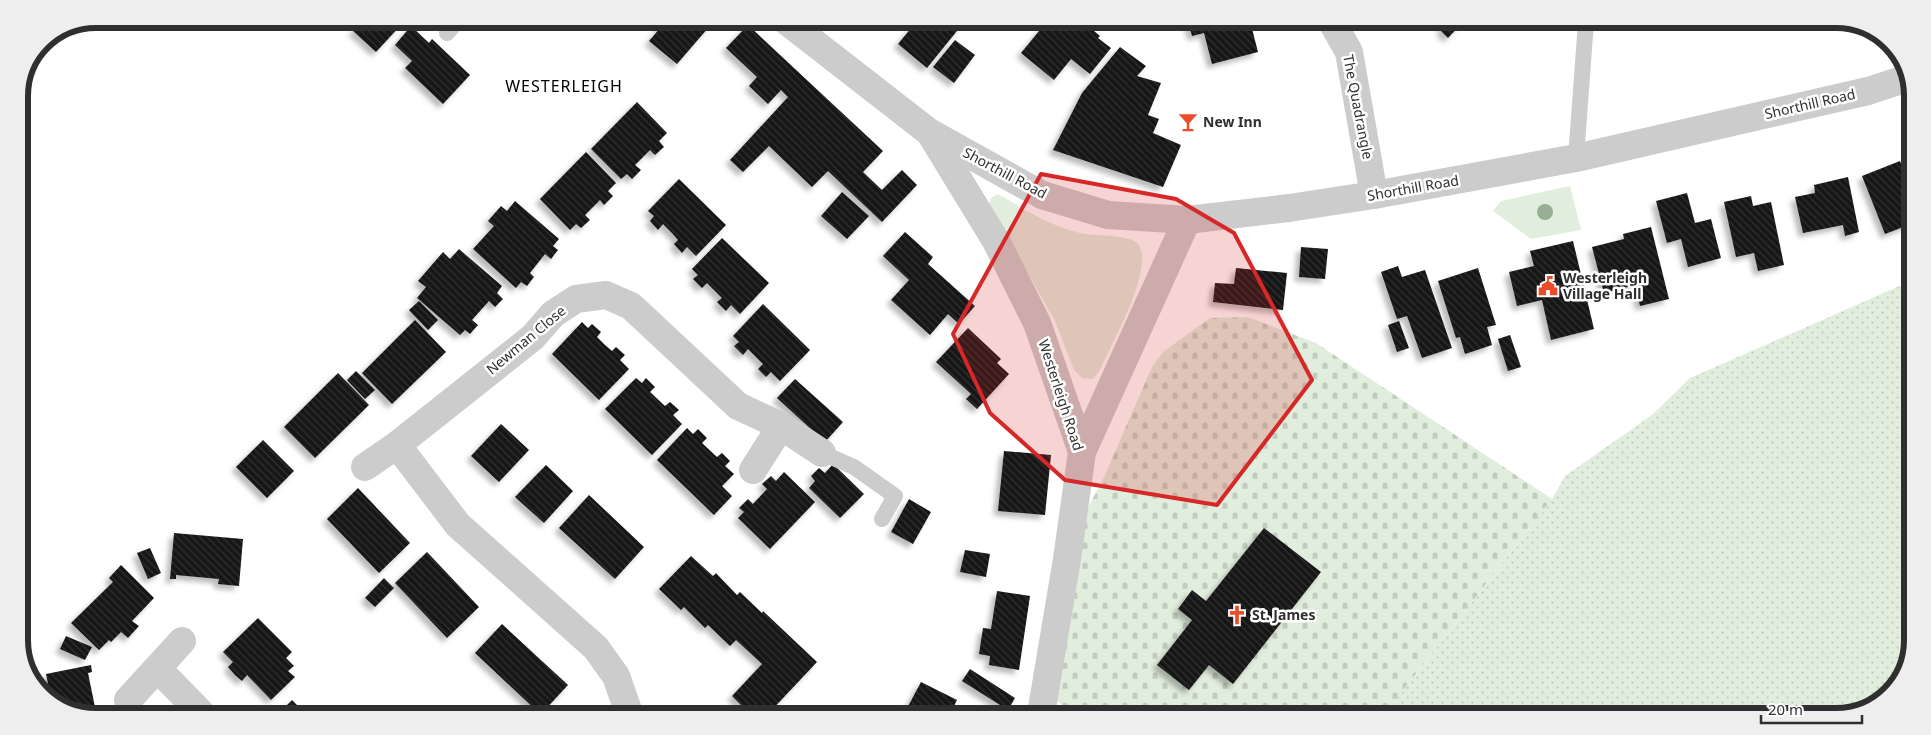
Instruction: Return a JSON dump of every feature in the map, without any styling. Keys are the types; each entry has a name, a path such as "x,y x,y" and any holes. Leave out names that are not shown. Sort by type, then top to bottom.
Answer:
{"street":[{"path":"795,28 929,132"},
{"name":"The Quadrangle","path":"1335,28 1349,52 1374,195"},
{"name":"Shorthill Road","path":"929,132 1042,194 1108,215 1187,220 1289,208 1374,195 1576,158 1868,91 1901,80"},
{"name":"Westerleigh Road","path":"929,132 996,241 1037,323 1082,452 1068,559 1042,708"},
{"path":"1082,452 1187,220"},
{"name":"Newman Close","path":"365,468 533,337 553,314 576,300 606,295 631,306 738,406 781,426 822,453"},
{"path":"752,470 781,426"},
{"path":"396,445 458,524 596,648 616,676 627,708"},
{"path":"128,700 182,641"},
{"path":"157,668 196,708"}],"lane":[{"path":"447,32 451,28"},
{"path":"1576,158 1586,28"},
{"path":"822,453 854,467 895,496 882,519"}],"highlighted area":[{"path":"1041,174 1176,199 1234,233 1312,380 1217,505 1065,480 990,413 953,334"}],"green space":[{"path":"1570,186 1581,230 1531,239 1493,211 1501,201"},
{"path":"998,194 1038,217 1069,230 1129,239 1139,245 1142,257 1141,272 1136,289 1100,370 1093,379 1082,378 1074,370 1055,321 989,205 991,198"},
{"path":"1903,284 1904,640 1900,661 1884,688 1857,704 1835,708 1389,708 1552,499 1565,476 1652,415 1690,378"},
{"path":"1248,317 1316,343 1552,499 1389,708 1066,708 1049,695 1079,525 1105,475 1152,367 1163,352 1210,318"}],"building":[{"path":"356,28 398,28 376,52 353,31"},
{"path":"409,28 413,28 429,43 432,39 470,75 443,104 405,68 412,61 395,45"},
{"path":"660,28 708,28 677,64 649,41"},
{"path":"745,28 751,28 883,151 863,172 882,190 902,170 917,185 882,222 828,171 812,187 769,146 743,172 730,160 788,97 781,90 768,104 749,86 757,77 726,48"},
{"path":"911,28 959,28 927,68 898,44"},
{"path":"1042,28 1090,28 1100,36 1098,38 1111,48 1090,74 1071,59 1054,80 1021,53"},
{"path":"1190,28 1252,28 1258,52 1212,64 1204,33 1192,36"},
{"path":"1443,28 1457,28 1448,38 1441,31"},
{"path":"955,40 975,55 954,83 933,67"},
{"path":"1120,47 1146,66 1137,76 1161,83 1148,115 1159,119 1153,133 1181,145 1163,187 1053,150 1082,93"},
{"path":"637,102 667,133 659,141 664,147 655,155 650,150 635,165 641,170 632,179 627,174 621,179 591,149"},
{"path":"586,152 616,183 608,191 613,196 604,205 600,200 585,215 590,220 581,228 576,224 570,230 540,199"},
{"path":"1900,161 1903,170 1903,227 1885,234 1862,176"},
{"path":"1848,177 1859,232 1845,236 1843,225 1803,233 1795,197 1815,193 1814,185"},
{"path":"679,179 726,225 696,256 687,247 682,253 674,244 678,240 663,224 658,230 650,221 654,216 648,211"},
{"path":"842,192 869,216 847,239 821,216"},
{"path":"1687,193 1695,223 1711,219 1721,258 1688,267 1681,239 1667,243 1656,201"},
{"path":"1751,196 1753,206 1771,202 1784,265 1758,271 1754,253 1736,257 1724,202"},
{"path":"515,201 559,239 553,246 558,250 551,259 545,254 530,273 534,277 527,286 521,282 516,288 473,249 494,226 488,221 501,206 507,211"},
{"path":"1651,227 1669,299 1640,306 1635,285 1604,293 1592,247 1624,239 1623,234"},
{"path":"905,232 933,257 928,264 975,306 959,324 948,314 930,335 891,300 909,280 883,256"},
{"path":"722,238 769,283 740,314 731,305 726,311 717,302 722,298 707,283 702,288 693,279 698,275 692,269"},
{"name":"Westerleigh Village Hall","path":"1573,241 1594,329 1551,340 1542,300 1517,306 1509,272 1534,266 1530,251"},
{"path":"1301,247 1328,249 1325,279 1299,277"},
{"path":"459,249 502,286 497,293 503,299 495,307 489,301 472,320 478,325 470,334 465,330 460,335 417,298 426,287 418,281 443,252 450,259"},
{"path":"1398,266 1402,277 1425,270 1452,348 1422,358 1407,316 1397,319 1381,272"},
{"path":"1236,268 1287,273 1283,310 1213,302 1215,283 1234,284"},
{"path":"1478,268 1496,325 1487,327 1492,345 1465,354 1460,337 1456,338 1438,281"},
{"path":"419,301 438,320 428,330 409,310"},
{"path":"763,304 810,350 780,381 771,372 766,377 758,369 763,364 748,349 743,355 734,346 739,342 733,336"},
{"path":"415,320 446,352 392,404 362,373"},
{"path":"1399,321 1409,348 1397,352 1388,325"},
{"path":"582,322 588,328 592,324 601,332 597,337 612,351 616,347 625,355 620,360 629,369 599,400 552,354"},
{"path":"968,328 1001,359 997,363 1009,374 977,409 966,399 971,394 936,362"},
{"path":"1510,335 1521,367 1508,371 1498,339"},
{"path":"356,371 375,390 365,399 347,380"},
{"path":"338,373 369,405 315,458 284,427"},
{"path":"636,378 642,383 646,378 655,387 650,392 665,406 670,402 679,410 673,415 682,424 652,455 605,409"},
{"path":"795,379 843,422 825,442 777,398"},
{"path":"501,424 529,450 499,482 471,456"},
{"path":"687,428 693,434 698,429 707,438 702,443 717,457 722,453 730,461 725,466 734,474 722,486 732,496 714,515 657,460"},
{"path":"263,440 294,471 267,498 236,467"},
{"path":"1004,451 1051,455 1045,515 998,511"},
{"path":"833,464 864,494 840,518 809,488 815,481 811,476 819,468 825,473"},
{"path":"546,465 573,491 544,523 515,497"},
{"path":"784,472 815,502 770,549 738,518 744,512 739,508 748,499 753,504 767,489 762,484 771,476 776,481"},
{"path":"358,488 410,543 379,573 327,519"},
{"path":"589,495 644,547 615,579 559,528"},
{"path":"909,499 931,512 913,544 891,532"},
{"name":"St. James","path":"1264,528 1321,572 1233,684 1209,665 1189,690 1157,665 1192,620 1178,609 1192,590 1206,601"},
{"path":"174,533 243,539 239,586 218,584 219,579 176,575 176,579 170,579"},
{"path":"150,548 161,573 148,579 137,553"},
{"path":"965,550 990,554 986,577 960,572"},
{"path":"427,552 479,607 447,638 395,583"},
{"path":"691,556 713,576 716,573 737,595 740,592 762,613 763,611 817,662 774,708 744,708 732,696 762,664 736,640 730,646 708,625 705,628 684,607 681,610 659,589"},
{"path":"121,565 154,598 132,621 139,626 128,638 121,632 99,650 71,623 113,582 109,578"},
{"path":"384,578 394,588 375,607 365,598"},
{"path":"997,591 1030,596 1019,670 989,665 990,656 979,654 983,628 991,629"},
{"path":"258,618 292,652 286,658 294,666 288,671 295,677 271,700 247,675 242,681 235,675 228,667 233,662 223,652"},
{"path":"502,624 568,685 547,708 534,708 475,653"},
{"path":"66,636 92,647 85,660 60,649"},
{"path":"91,665 92,672 88,673 95,708 74,704 58,696 49,690 46,674"},
{"path":"970,669 1015,698 1009,708 1005,708 962,681"},
{"path":"921,682 957,700 953,708 907,708"},
{"path":"292,700 300,708 284,708"}],"place":[{"name":"New Inn","path":"1188,122"},
{"name":"Westerleigh Village Hall","path":"1548,286"},
{"name":"St. James","path":"1237,615"}],"district":[{"name":"WESTERLEIGH","path":"564,86"}]}
